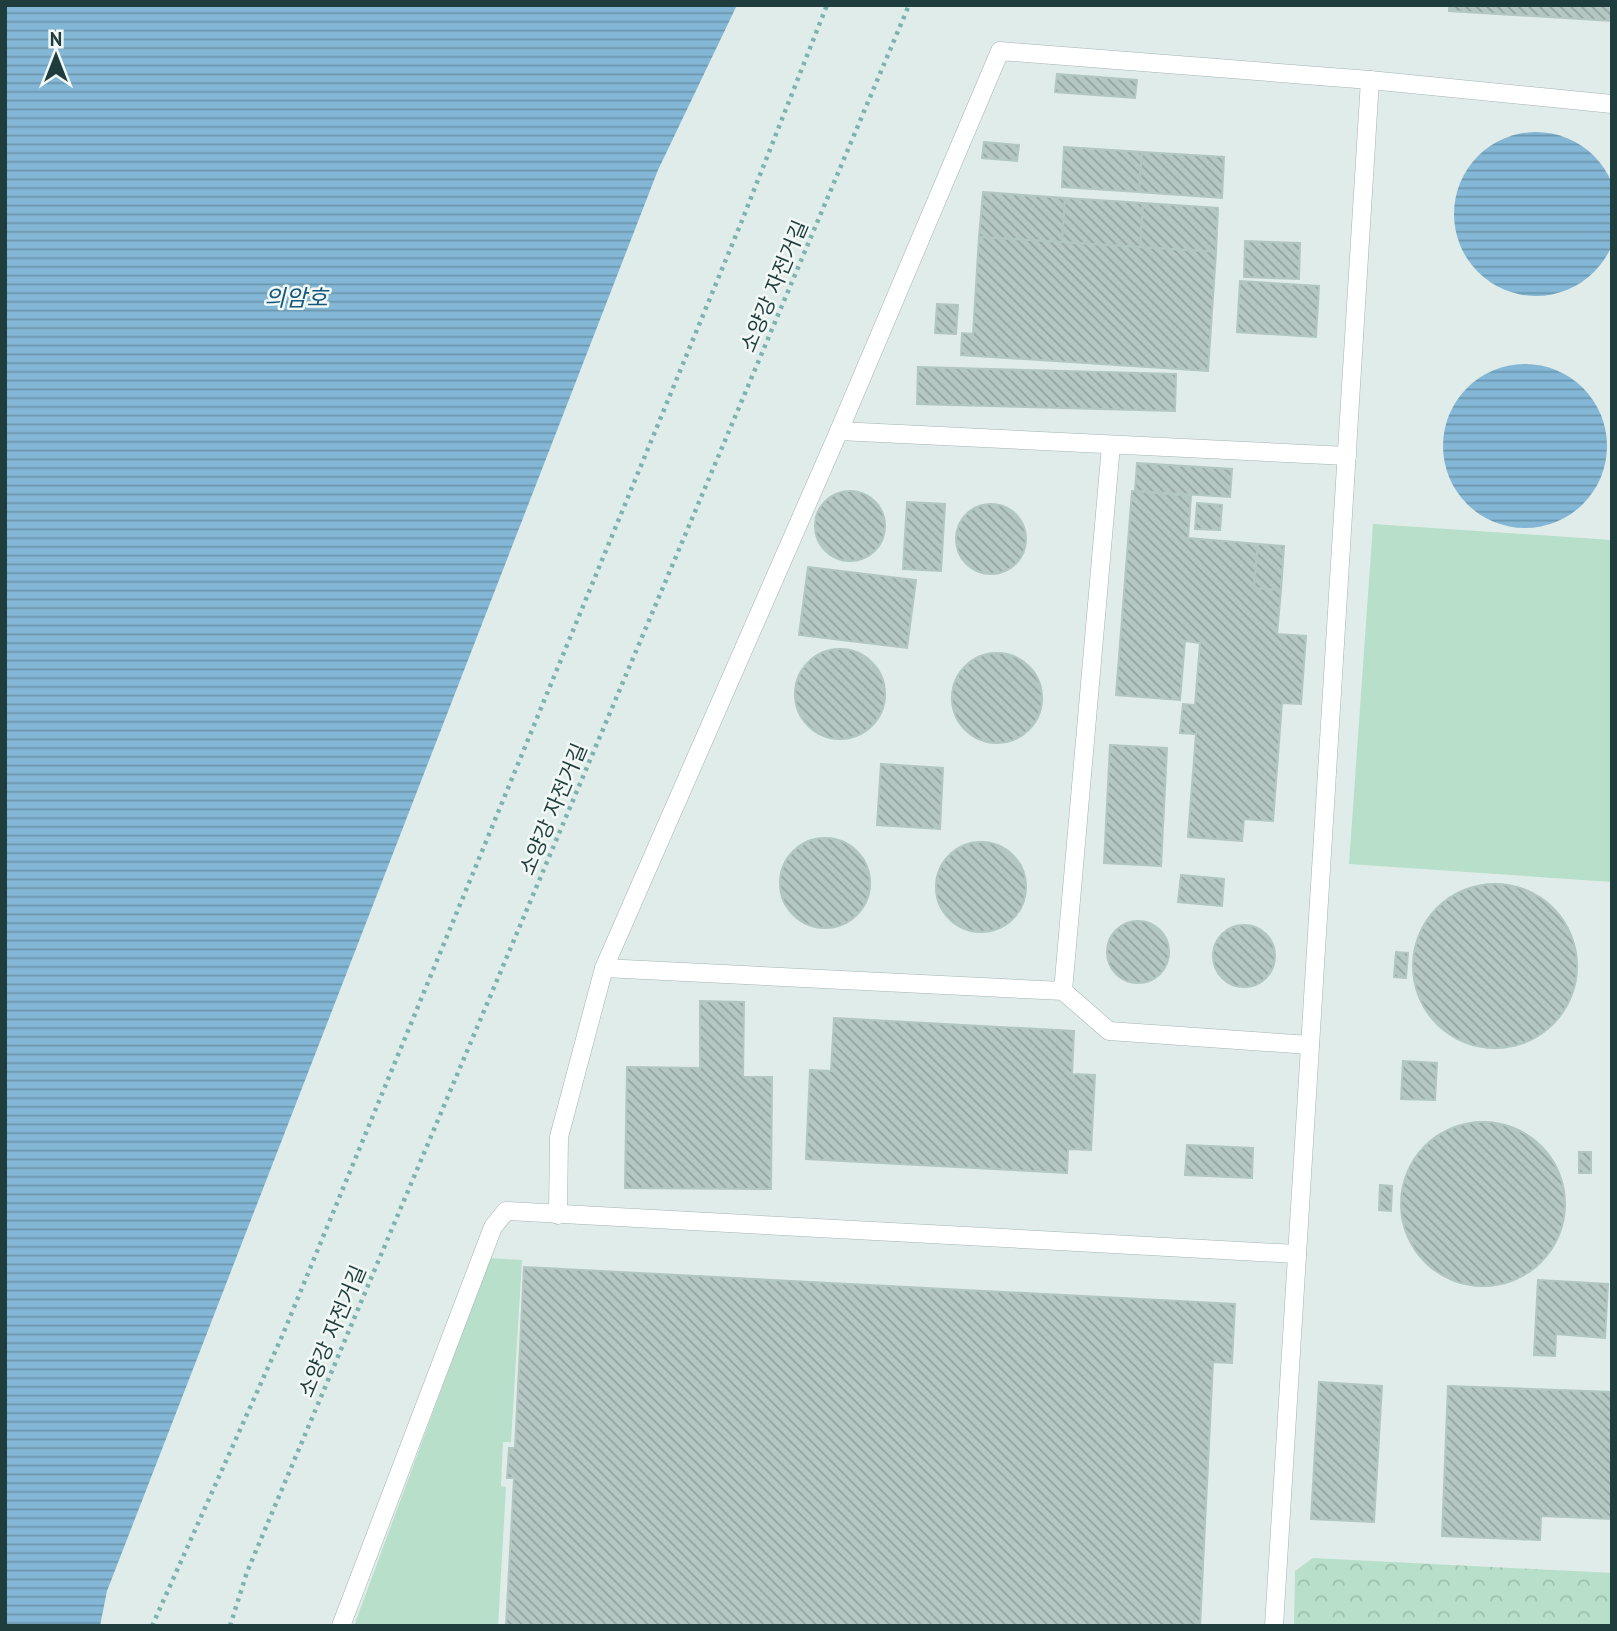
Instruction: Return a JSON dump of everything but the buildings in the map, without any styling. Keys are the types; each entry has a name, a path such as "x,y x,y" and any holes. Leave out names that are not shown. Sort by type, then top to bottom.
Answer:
{"lane":[{"path":"558,1215 559,1137 604,968 839,431 1000,51 1370,80 1612,104"},
{"path":"1274,1626 1370,80"},
{"path":"839,431 1347,456"},
{"path":"1063,990 1111,445"},
{"path":"604,968 1063,990 1109,1031 1310,1045"},
{"path":"341,1626 493,1227 506,1211 1297,1254"}],"path":[{"path":"152,1626 283,1334 741,223 827,5"},
{"name":"소양강 자전거길","path":"230,1626 247,1572 909,5"}],"green space":[{"path":"1373,524 1612,540 1612,882 1349,864"},
{"path":"490,1258 522,1260 511,1442 503,1442 501,1486 506,1487 498,1626 354,1626"},
{"path":"1313,1558 1612,1573 1612,1626 1294,1626 1295,1571"}],"water":[{"name":"의암호","path":"5,5 737,5 658,170 107,1591 100,1626 5,1626"},
{"path":"1536,132 1567,139 1594,156 1611,183 1618,214 1611,245 1594,272 1567,289 1536,296 1505,289 1478,272 1461,245 1454,214 1461,183 1478,156 1505,139"},
{"path":"1525,364 1557,370 1583,388 1601,414 1607,446 1601,478 1583,504 1557,522 1525,528 1493,522 1467,504 1449,478 1443,446 1449,414 1467,388 1493,370"}]}
